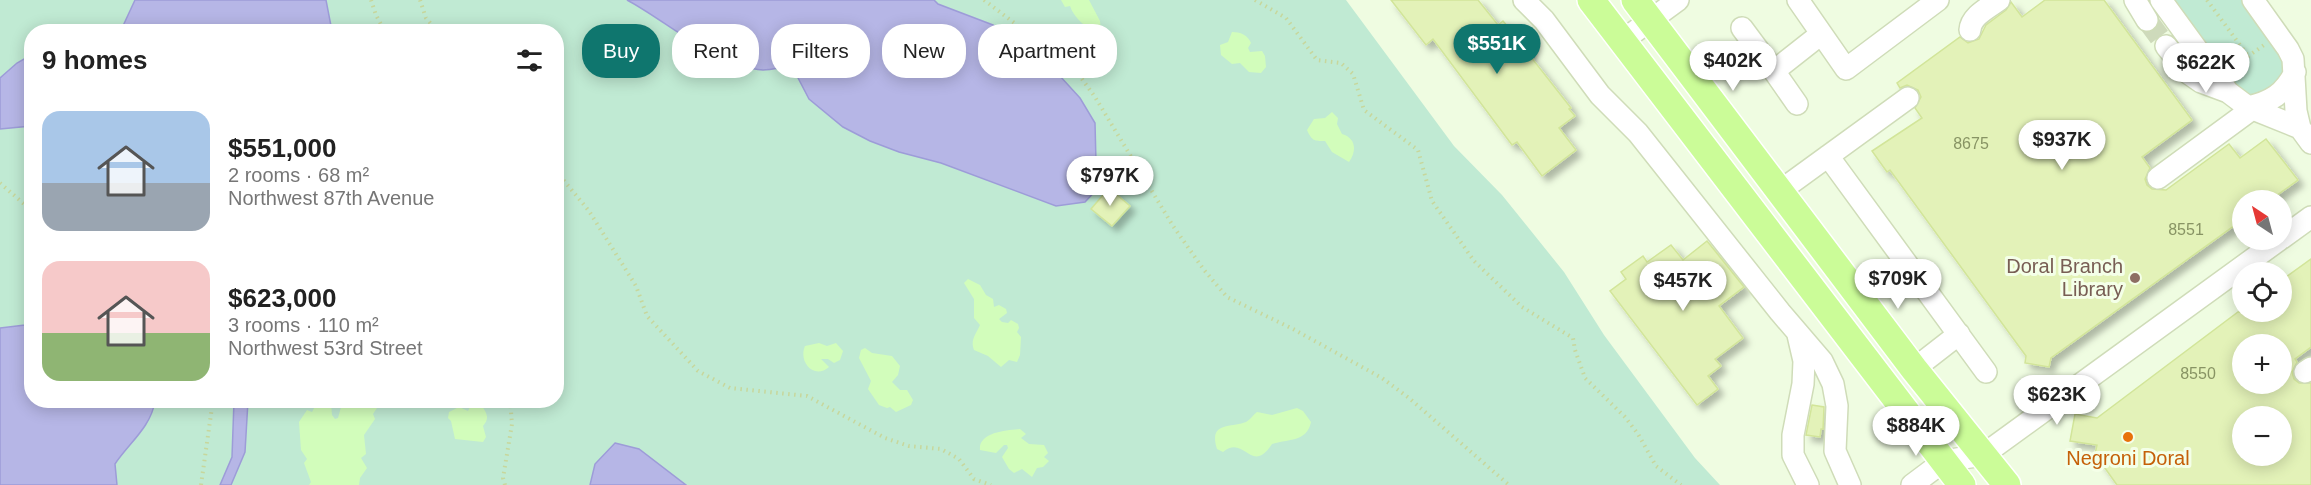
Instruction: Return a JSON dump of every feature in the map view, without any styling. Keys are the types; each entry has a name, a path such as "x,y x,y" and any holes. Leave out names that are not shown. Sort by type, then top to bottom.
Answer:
{"main road":[{"path":"1591,0 1962,485"},
{"path":"1643,10 1914,369 2007,485"}],"street":[{"path":"1524,0 1544,20 1600,95 1638,133 1822,361 1833,384 1837,406 1835,451 1850,485"},
{"path":"1622,41 1643,10 1678,0"},
{"path":"1798,0 1846,69 1938,0"},
{"path":"1970,30 1977,16 1999,0"},
{"path":"2135,0 2147,20"},
{"path":"2161,0 2223,85 2250,108 2306,135"},
{"path":"2253,0 2288,49 2295,72 2294,97 2306,135"},
{"path":"1742,28 1797,104"},
{"path":"1774,71 1821,34"},
{"path":"2166,46 2188,73 2201,82 2223,85"},
{"path":"2157,178 2250,108 2274,99 2289,84 2295,72"},
{"path":"1780,191 1908,98"},
{"path":"1828,156 1986,372"},
{"path":"2292,230 2311,217"},
{"path":"1912,485 1944,461 1983,455 2265,250"},
{"path":"1797,332 1804,361 1803,384 1793,435 1793,455 1808,485"},
{"path":"1914,369 1959,334"},
{"path":"1803,384 1833,384"},
{"path":"1968,485 1983,455"}],"path":[{"path":"371,0 381,24"},
{"path":"420,0 426,18 431,24"},
{"path":"984,0 1079,75 1095,97 1173,226 1204,270 1227,297 1293,329 1382,378 1409,398 1509,485"},
{"path":"1255,0 1286,18 1317,60 1341,63 1353,74 1364,110 1418,150 1432,201 1474,261 1522,307 1574,338 1575,350 1585,378 1625,417 1638,434 1656,466 1681,485"},
{"path":"2206,0 2248,56"},
{"path":"2223,85 2248,56 2278,34"},
{"path":"564,181 589,211 636,286 647,316 698,371 730,388 807,396 885,438 909,446 941,449 959,459 974,480 990,485"},
{"path":"0,183 24,204"},
{"path":"201,485 212,408"},
{"path":"505,485 503,478 512,424 511,408"}],"shaded area":[{"path":"0,0 1346,0 1454,146 1502,195 1564,272 1604,335 1695,458 1720,485 0,485"},
{"path":"2168,0 2243,0 2283,54 2285,65 2283,79 2259,97 2239,94"}],"sand":[{"path":"1061,0 1089,0 1100,24 1084,24 1074,15 1070,6 1065,7"},
{"path":"1232,32 1241,33 1248,38 1251,43 1248,48 1250,52 1262,51 1266,67 1261,73 1249,72 1240,63 1232,64 1221,55 1220,45 1228,42"},
{"path":"1332,112 1338,118 1337,124 1342,134 1347,136 1354,145 1349,162 1332,152 1325,141 1312,138 1307,130 1314,119 1325,118"},
{"path":"968,279 980,285 986,295 993,299 994,307 999,305 1006,309 1007,313 999,319 1002,322 1008,323 1011,320 1018,324 1017,332 1021,337 1020,355 1017,362 1009,360 1001,367 988,356 974,350 973,340 980,325 974,318 974,299 964,283"},
{"path":"819,343 827,346 836,343 843,351 840,360 834,363 828,359 821,359 829,367 818,371 809,367 803,352 805,346"},
{"path":"865,348 872,353 892,356 900,366 898,375 892,382 900,390 907,390 913,400 911,405 896,412 890,407 879,405 868,389 871,381 859,358 861,350"},
{"path":"314,408 331,408 335,419 338,418 341,408 377,408 373,414 375,419 364,435 366,454 361,458 367,468 360,478 359,485 309,485 311,482 304,463 307,459 301,450 299,422 307,410 312,412"},
{"path":"457,408 468,411 470,408 483,408 485,411 487,416 483,426 486,437 483,442 455,439 451,421 448,418 449,412"},
{"path":"1297,408 1303,411 1311,422 1309,428 1301,436 1272,444 1265,453 1259,456 1253,456 1237,448 1223,452 1217,449 1216,434 1223,427 1246,422 1257,412 1272,415"},
{"path":"1020,429 1026,434 1021,438 1029,444 1044,445 1048,453 1044,457 1049,461 1043,467 1037,468 1032,477 1022,469 1014,473 1009,469 1002,457 1008,448 1007,445 996,453 980,450 981,444 988,436 1001,431"}],"water":[{"path":"135,0 326,0 331,24 124,24"},
{"path":"627,0 934,0 938,4 990,24 978,24 978,78 1062,78 1080,98 1095,123 1096,162 1100,186 1085,202 1056,206 941,163 899,152 843,127 809,99 798,78 870,78 870,24 771,24 771,69 763,70 759,69 759,24 672,24 672,28"},
{"path":"24,59 24,127 0,129 0,78"},
{"path":"24,325 24,408 153,408 144,427 115,464 117,485 0,485 0,328"},
{"path":"234,408 248,408 245,452 231,485 220,485 232,457"},
{"path":"615,443 639,449 686,485 590,485 595,464"}],"building":[{"path":"1391,0 1478,0 1498,25 1503,21 1520,38 1530,50 1527,52 1571,108 1569,109 1575,116 1559,128 1576,150 1542,176 1517,142 1512,145 1433,39 1426,45"},
{"path":"2045,0 2104,0 2192,120 2142,157 2150,168 2145,179 2147,185 2152,189 2166,190 2229,144 2240,158 2266,139 2298,180 2284,190 2232,190 2232,227 2051,358 2049,367 2025,363 2026,356 1890,170 1887,172 1872,151 1922,118 1915,108 1921,97 1918,90 1907,85 1900,88 1897,83 1960,37 1968,43 1979,39 1986,25 2006,10 2011,2 2022,17"},
{"path":"1109,188 1130,206 1112,226 1091,209"},
{"path":"1707,241 1744,287 1719,306 1743,338 1715,359 1721,366 1708,376 1718,389 1697,405 1610,291 1626,279 1621,272 1643,256 1647,262 1671,245 1683,260"},
{"path":"2311,259 2311,347 2295,359 2297,362 2292,372 2294,379 2299,383 2311,383 2311,485 2117,485 2095,454 2097,445 2070,441 2075,414 2097,418 2232,317 2232,322 2292,322 2292,273"},
{"path":"1812,405 1824,407 1823,429 1821,429 1820,437 1806,435"}],"tunnel":[{"path":"2147,20 2166,46"}],"place":[{"name":"Doral Branch Library","path":"2135,278"},
{"name":"Negroni Doral","path":"2128,437"}]}
